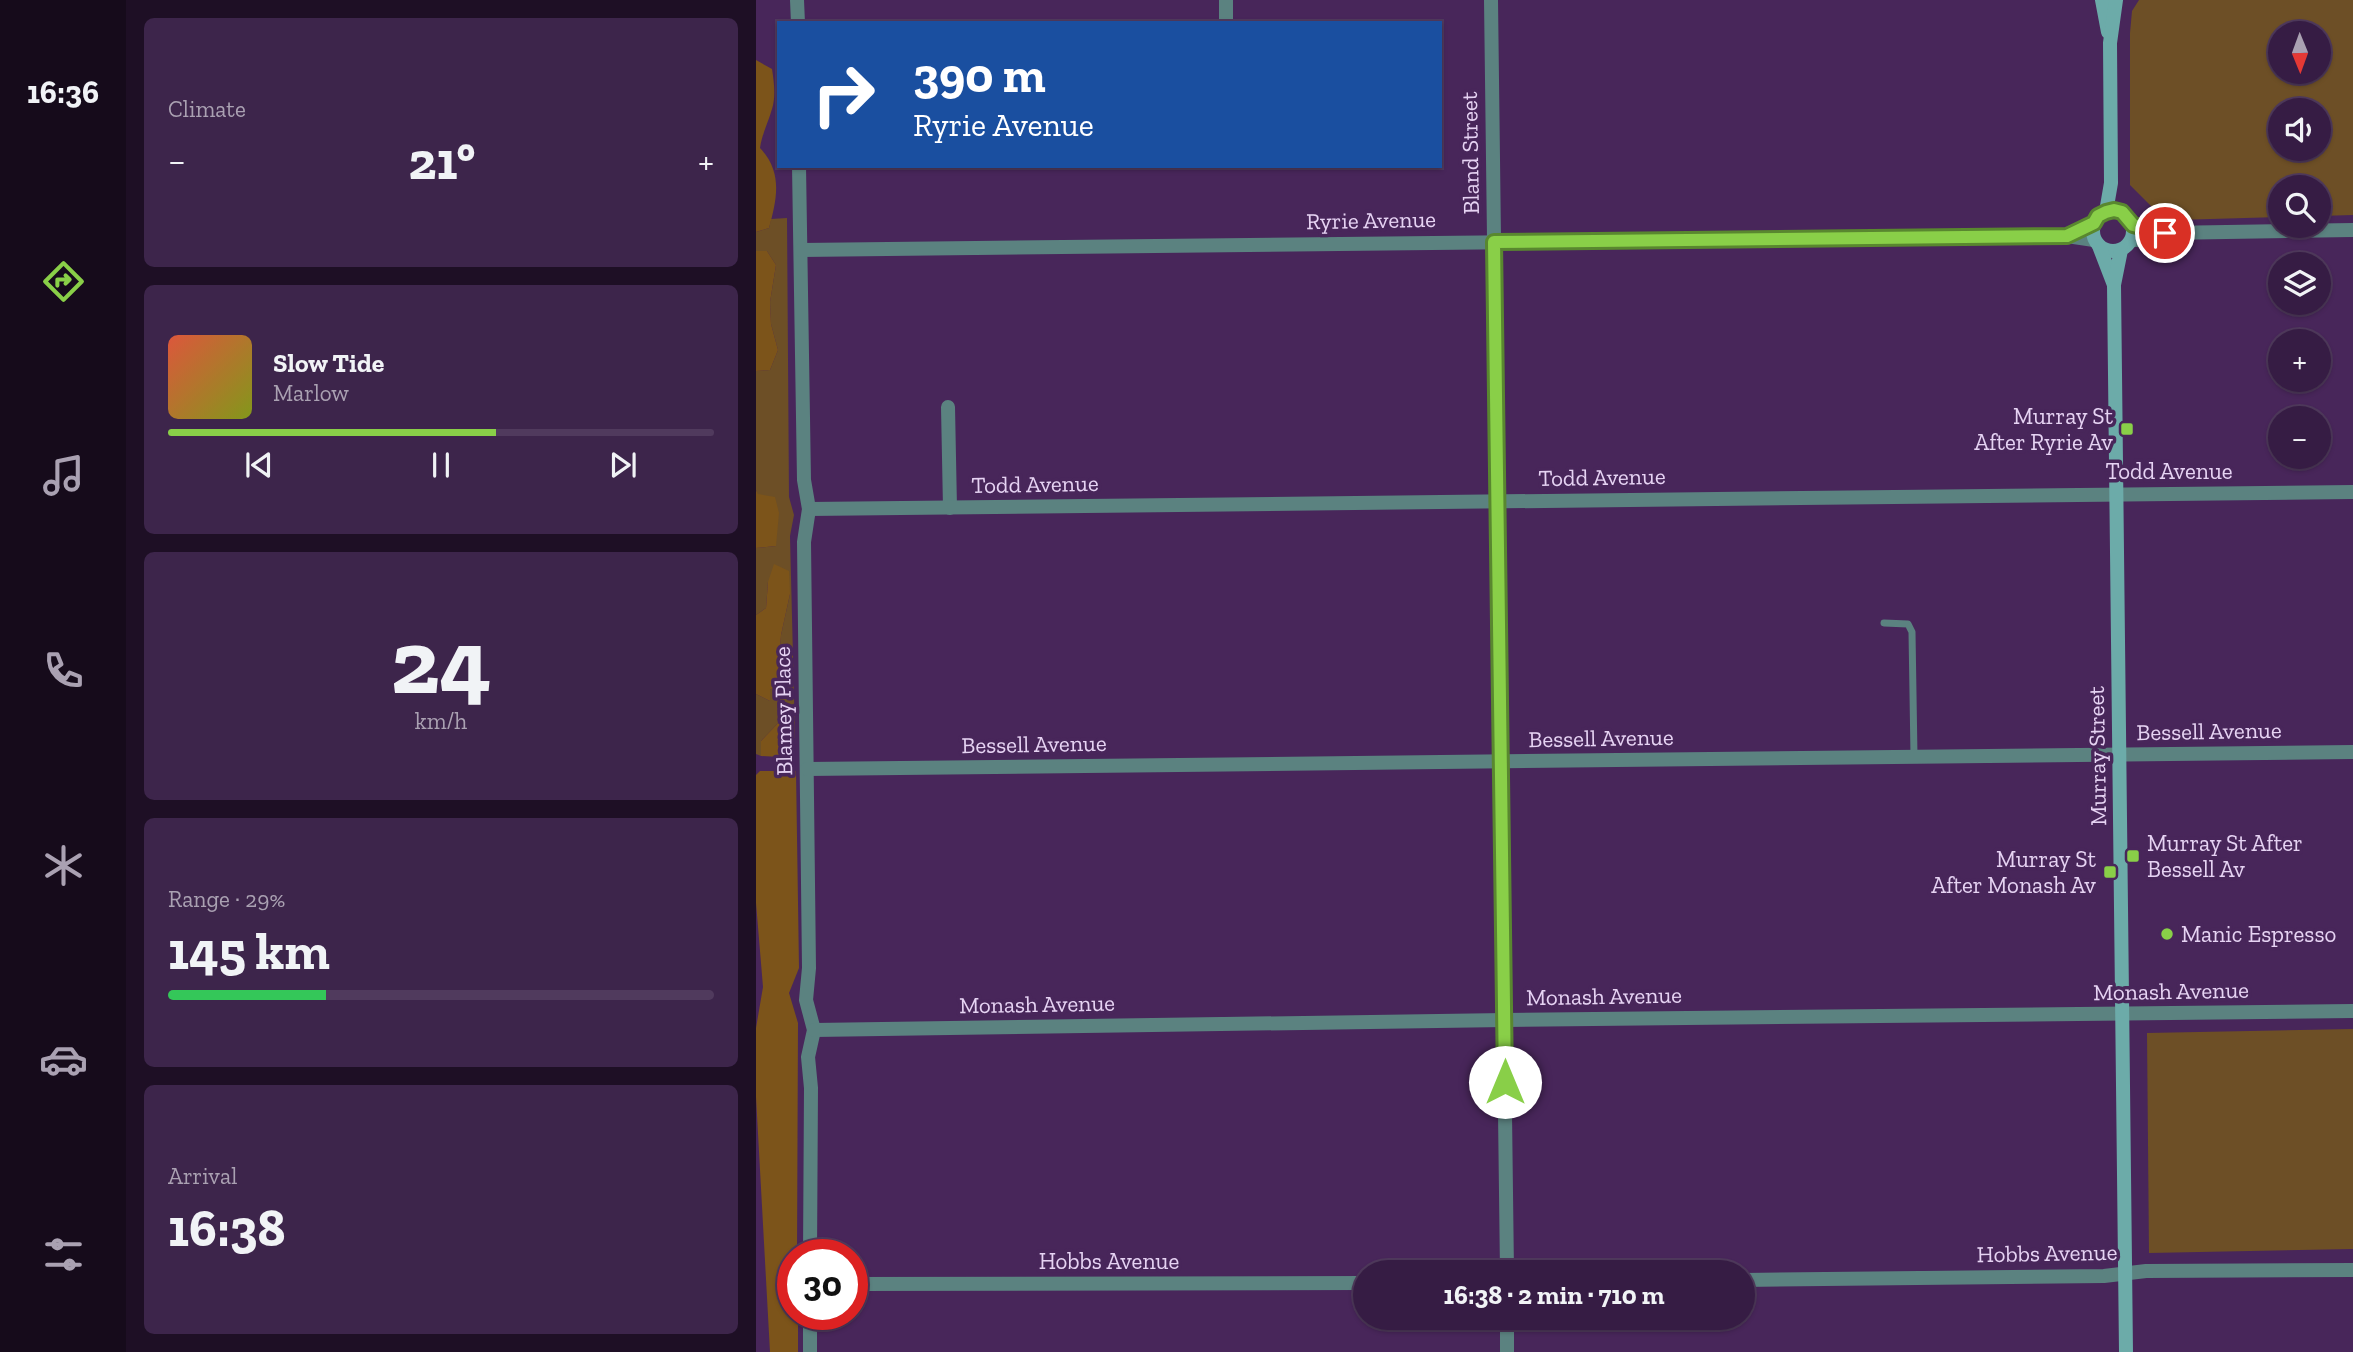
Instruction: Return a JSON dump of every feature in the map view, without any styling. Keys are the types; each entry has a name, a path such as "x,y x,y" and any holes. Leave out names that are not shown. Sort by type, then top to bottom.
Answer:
{"main road":[{"path":"2102,0 2110,43"},
{"path":"2106,212 2111,183 2110,43 2116,0"},
{"path":"2111,183 2122,212 2133,225 2127,245 2106,250 2097,243 2094,223 2098,216 2106,212 2122,212"},
{"name":"Murray Street","path":"2097,243 2113,285 2126,1352"},
{"name":"Murray Street","path":"2113,285 2127,245"}],"street":[{"path":"797,0 798,21"},
{"path":"1226,0 1226,21"},
{"name":"Bland Street","path":"1491,0 1507,1260"},
{"name":"Blamey Place","path":"800,168 804,480 809,509 804,542 809,968 806,990 814,1030 808,1067 811,1087 810,1239"},
{"name":"Ryrie Avenue","path":"2067,236 2094,223"},
{"path":"2133,225 2165,233 2353,230"},
{"path":"2127,245 2165,233"},
{"name":"Ryrie Avenue","path":"801,250 2067,236 2097,243"},
{"path":"948,407 950,508"},
{"name":"Todd Avenue","path":"809,509 2353,492"},
{"name":"Bessell Avenue","path":"807,769 2353,752"},
{"name":"Monash Avenue","path":"814,1030 2353,1012"},
{"name":"Hobbs Avenue","path":"1755,1280 2126,1274 2146,1271 2353,1270"},
{"name":"Hobbs Avenue","path":"868,1284 1353,1283"},
{"path":"810,1330 810,1352"},
{"path":"1507,1330 1507,1352"}],"lane":[{"path":"1884,623 1908,624 1912,632 1914,757"}],"shaded area":[{"path":"2139,0 2353,0 2353,215 2331,216 2331,175 2268,175 2268,217 2176,220 2161,216 2130,185 2132,11"},
{"path":"756,60 772,69 773,104 760,148 775,176 776,196 769,228 756,232"},
{"path":"787,218 789,497 794,515 790,536 795,738 791,737 790,726 778,723 761,741 761,756 756,754 756,694 770,701 770,690 784,680 787,659 780,649 790,594 768,582 766,608 756,615 756,548 776,546 756,490 756,371 770,370 778,350 771,324 770,302 776,265 767,251 756,251 756,232 769,228 771,219"},
{"path":"756,251 767,251 776,265 770,302 771,324 778,350 770,370 756,371"},
{"path":"756,490 758,494 775,497 779,513 776,546 756,548"},
{"path":"774,564 789,571 790,594 780,649 790,667 784,680 770,690 770,701 756,694 756,615 766,608 768,582"},
{"path":"778,723 790,726 791,737 781,757 761,756 761,741"},
{"path":"760,771 796,771 799,968 789,993 798,1023 797,1239 777,1239 777,1330 798,1330 798,1352 770,1352 756,1097 756,1028 763,987 756,903 756,775"},
{"path":"2353,1029 2353,1249 2149,1253 2147,1033"}],"place":[{"name":"Murray St After Ryrie Av","path":"2127,429"},
{"name":"Murray St After Bessell Av","path":"2133,856"},
{"name":"Murray St After Monash Av","path":"2110,872"},
{"name":"Manic Espresso","path":"2167,934"}],"route":[{"path":"1505,1082 1494,242 2067,236 2094,223 2098,216 2114,210 2122,212 2133,225 2165,233"}]}
